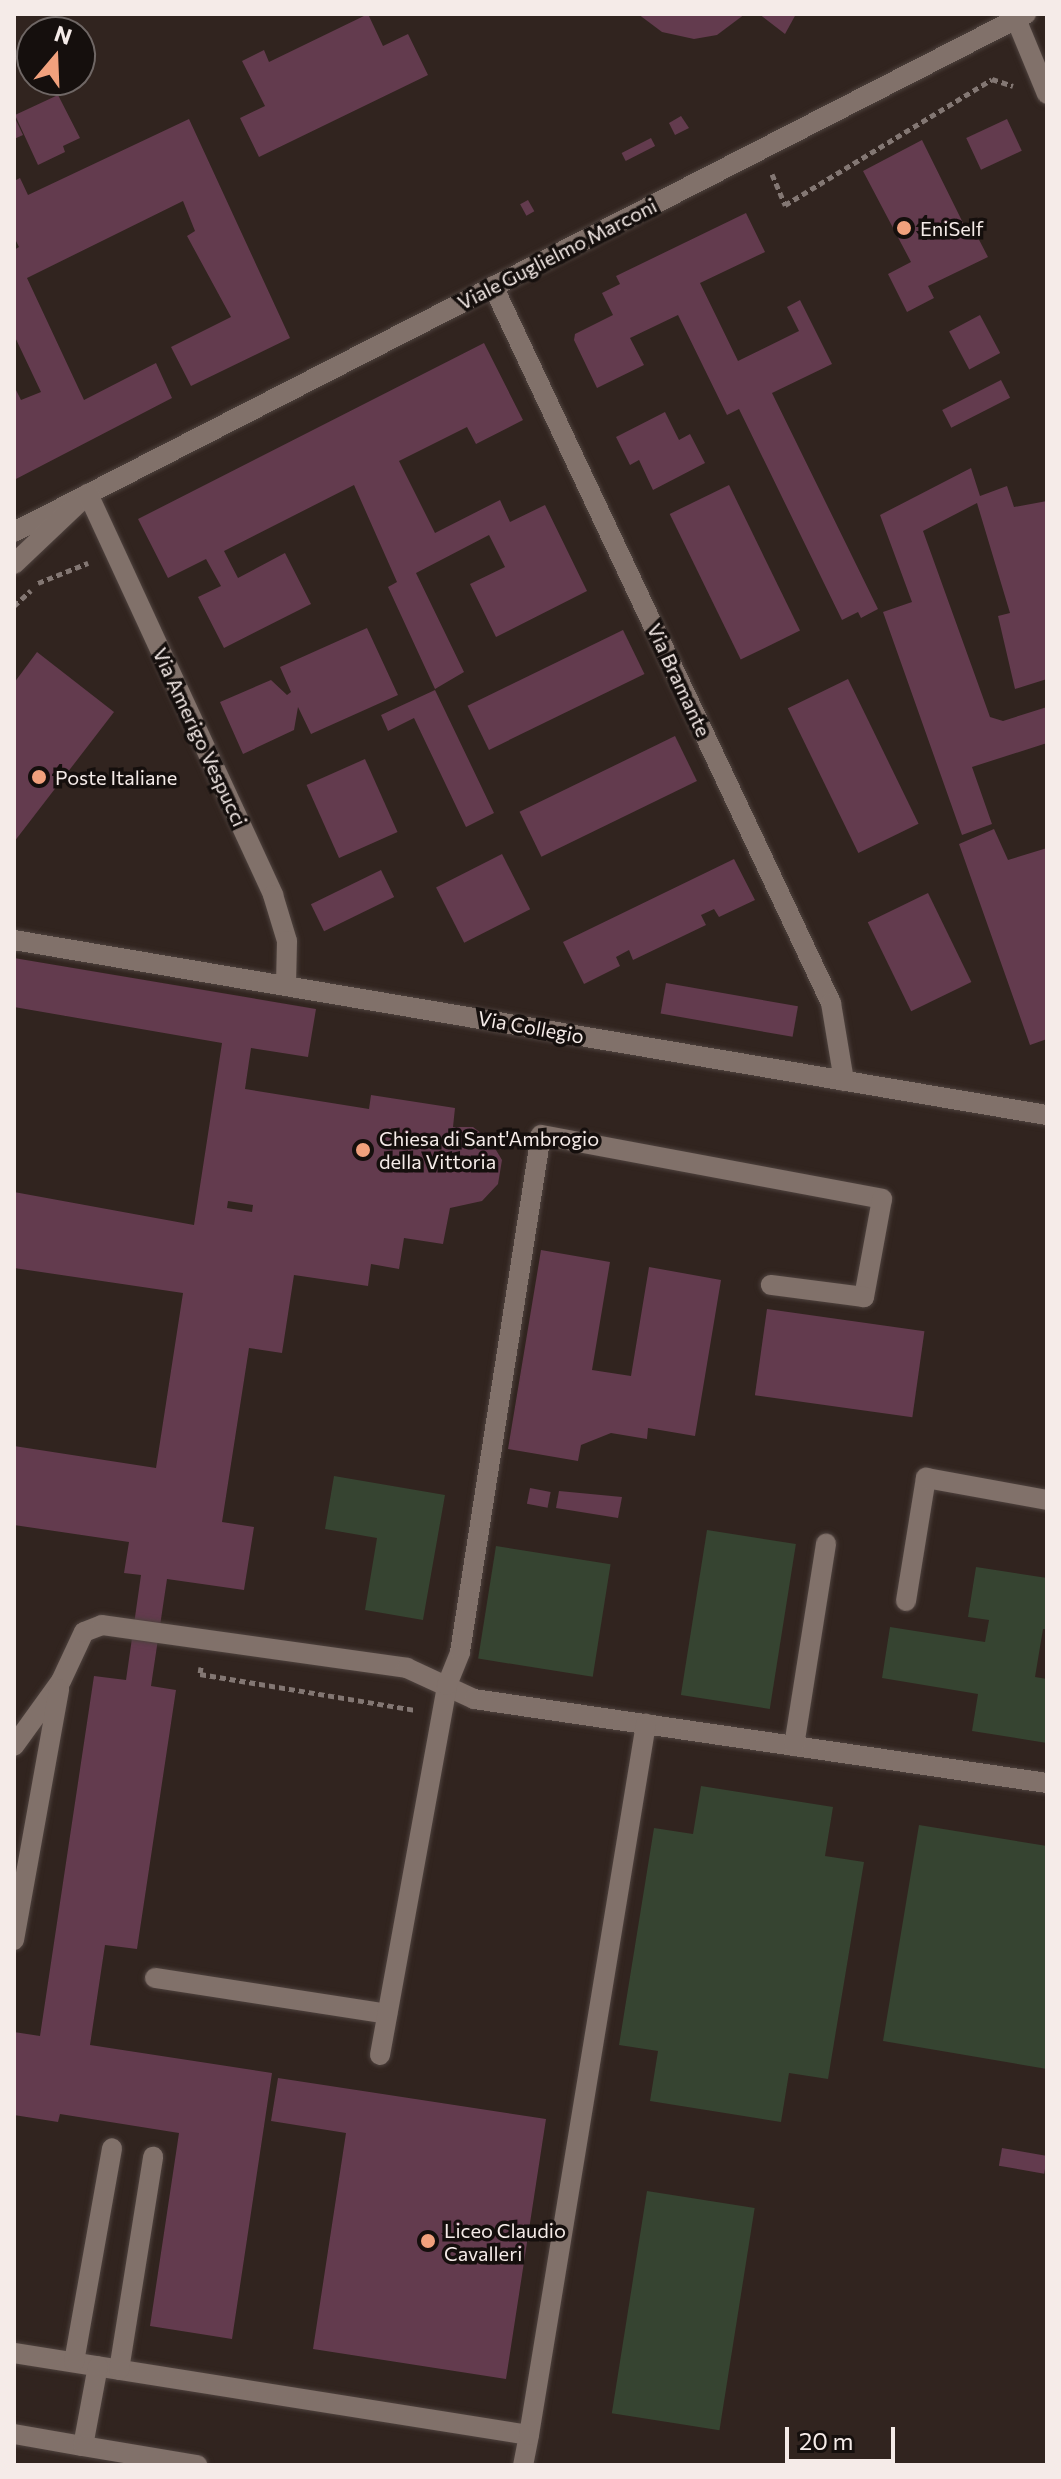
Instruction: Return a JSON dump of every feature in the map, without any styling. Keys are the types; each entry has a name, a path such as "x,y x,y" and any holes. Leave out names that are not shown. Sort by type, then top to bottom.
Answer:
{"street":[{"path":"1021,16 1047,94"},
{"name":"Viale Guglielmo Marconi","path":"14,532 1021,16"},
{"name":"Via Bramante","path":"493,286 831,1003 844,1081"},
{"name":"Viale Guglielmo Marconi","path":"14,564 88,494"},
{"name":"Via Amerigo Vespucci","path":"88,494 273,895 287,941 286,986"},
{"name":"Via Collegio","path":"14,940 1047,1115"},
{"path":"380,2055 441,1715 447,1685 460,1652 541,1135 882,1199 864,1297 771,1285"},
{"path":"906,1601 926,1478 1047,1500"},
{"path":"794,1746 826,1544"},
{"path":"14,1746 61,1681 84,1632 102,1625 407,1668 474,1699 1047,1783"},
{"path":"14,1940 61,1681"},
{"path":"523,2465 646,1724"},
{"path":"155,1978 387,2014"},
{"path":"74,2362 112,2148"},
{"path":"119,2370 153,2157"},
{"path":"14,2353 529,2435"},
{"path":"83,2446 98,2366"},
{"path":"14,2434 197,2465"}],"path":[{"path":"186,1665 201,1668 200,1674 441,1715"}],"green space":[{"path":"334,1476 445,1495 423,1620 365,1610 377,1538 325,1529"},
{"path":"707,1530 796,1544 770,1709 681,1695"},
{"path":"496,1546 611,1564 593,1677 478,1659"},
{"path":"976,1567 1047,1578 1047,1629 1043,1629 1035,1677 1047,1679 1047,1743 972,1731 978,1694 882,1678 890,1627 985,1642 989,1620 968,1617"},
{"path":"701,1786 833,1807 825,1856 864,1862 828,2079 789,2073 781,2122 650,2101 658,2051 619,2045 654,1828 693,1834"},
{"path":"919,1825 1047,1846 1047,2069 883,2041"},
{"path":"647,2191 755,2208 719,2430 612,2413"}],"building":[{"path":"368,14 383,46 408,34 428,75 259,157 240,118 265,106 242,61 264,50 269,62"},
{"path":"638,14 745,14 717,35 694,39 662,32"},
{"path":"759,14 796,14 785,34"},
{"path":"59,96 80,138 63,146 65,152 38,165 15,115"},
{"path":"14,116 23,135 14,139"},
{"path":"681,116 689,128 675,135 669,123"},
{"path":"189,119 290,338 191,386 171,347 231,317 187,236 195,231 183,201 27,278 84,400 156,363 172,398 14,480 14,386 21,400 41,392 14,335 14,250 19,247 14,237 14,181 20,178 28,195"},
{"path":"1007,119 1022,151 981,170 966,138"},
{"path":"651,138 655,146 626,161 622,153"},
{"path":"922,140 968,233 974,230 988,257 928,286 934,298 907,312 888,274 911,262 863,171"},
{"path":"528,200 534,211 526,216 520,204"},
{"path":"746,213 765,252 700,283 738,361 799,331 787,307 800,300 832,364 772,393 878,609 861,618 858,612 842,620 739,409 727,415 678,315 630,338 644,365 597,388 574,340 575,334 613,315 602,293 620,284 616,276"},
{"path":"980,315 1000,353 969,369 949,331"},
{"path":"484,343 523,420 476,444 467,427 399,461 435,533 500,500 510,522 545,505 587,591 496,637 470,584 505,567 489,535 416,573 464,672 435,689 388,587 397,582 354,485 224,551 238,578 285,553 311,604 224,648 198,597 221,586 206,559 168,578 138,519"},
{"path":"1001,380 1010,398 951,428 942,410"},
{"path":"665,412 679,440 690,434 705,463 653,490 639,460 630,465 616,437"},
{"path":"971,468 980,496 1007,486 1014,507 1047,501 1047,679 1015,689 998,616 1010,613 977,503 923,531 990,717 1003,721 1047,707 1047,743 972,767 992,824 962,835 883,612 912,602 880,515"},
{"path":"729,485 800,631 741,660 670,514"},
{"path":"367,628 398,695 311,734 298,707 294,730 243,754 220,702 271,680 287,695 291,692 280,667"},
{"path":"623,630 644,674 489,750 468,706"},
{"name":"Poste Italiane","path":"37,652 114,712 14,842 14,683"},
{"path":"848,679 919,824 858,853 788,708"},
{"path":"435,690 494,813 466,827 414,718 388,731 381,715"},
{"path":"675,736 697,781 541,857 520,812"},
{"path":"365,759 398,832 339,858 307,785"},
{"path":"994,829 1008,860 1047,848 1047,1039 1030,1045 959,844"},
{"path":"502,854 530,909 464,943 436,888"},
{"path":"734,859 755,900 719,917 714,909 701,915 706,925 633,960 629,950 616,957 620,966 584,984 563,942"},
{"path":"381,870 394,897 324,931 311,904"},
{"path":"928,893 971,982 911,1011 868,922"},
{"path":"14,958 316,1009 308,1057 251,1048 245,1089 369,1109 371,1095 455,1108 453,1127 473,1127 490,1140 502,1160 498,1184 482,1201 450,1208 443,1244 404,1238 399,1269 371,1264 368,1286 294,1275 282,1353 249,1348 222,1522 254,1527 244,1590 167,1579 151,1686 176,1690 137,1949 105,1945 90,2045 272,2073 232,2339 150,2326 179,2133 60,2114 58,2122 14,2115 14,2032 40,2036 94,1676 126,1680 141,1575 124,1573 129,1542 14,1525 14,1446 156,1468 183,1293 14,1268 14,1192 194,1225 222,1043 14,1007","holes":["228,1201 253,1205 252,1212 227,1208"]},
{"path":"666,983 798,1006 793,1037 661,1014"},
{"path":"541,1250 610,1262 592,1370 631,1376 649,1267 721,1280 695,1436 648,1428 647,1439 611,1433 581,1445 578,1461 508,1449"},
{"path":"767,1309 924,1331 912,1417 755,1395"},
{"path":"530,1488 551,1492 548,1508 527,1504"},
{"path":"559,1491 622,1497 618,1518 556,1508"},
{"name":"Liceo Claudio Cavalleri","path":"278,2078 546,2119 506,2379 313,2349 346,2133 271,2121"},
{"path":"1002,2148 1047,2156 1044,2174 999,2166"}],"place":[{"name":"EniSelf","path":"904,228"},
{"name":"Poste Italiane","path":"39,777"},
{"name":"Chiesa di Sant'Ambrogio della Vittoria","path":"363,1150"},
{"name":"Liceo Claudio Cavalleri","path":"428,2241"}]}
